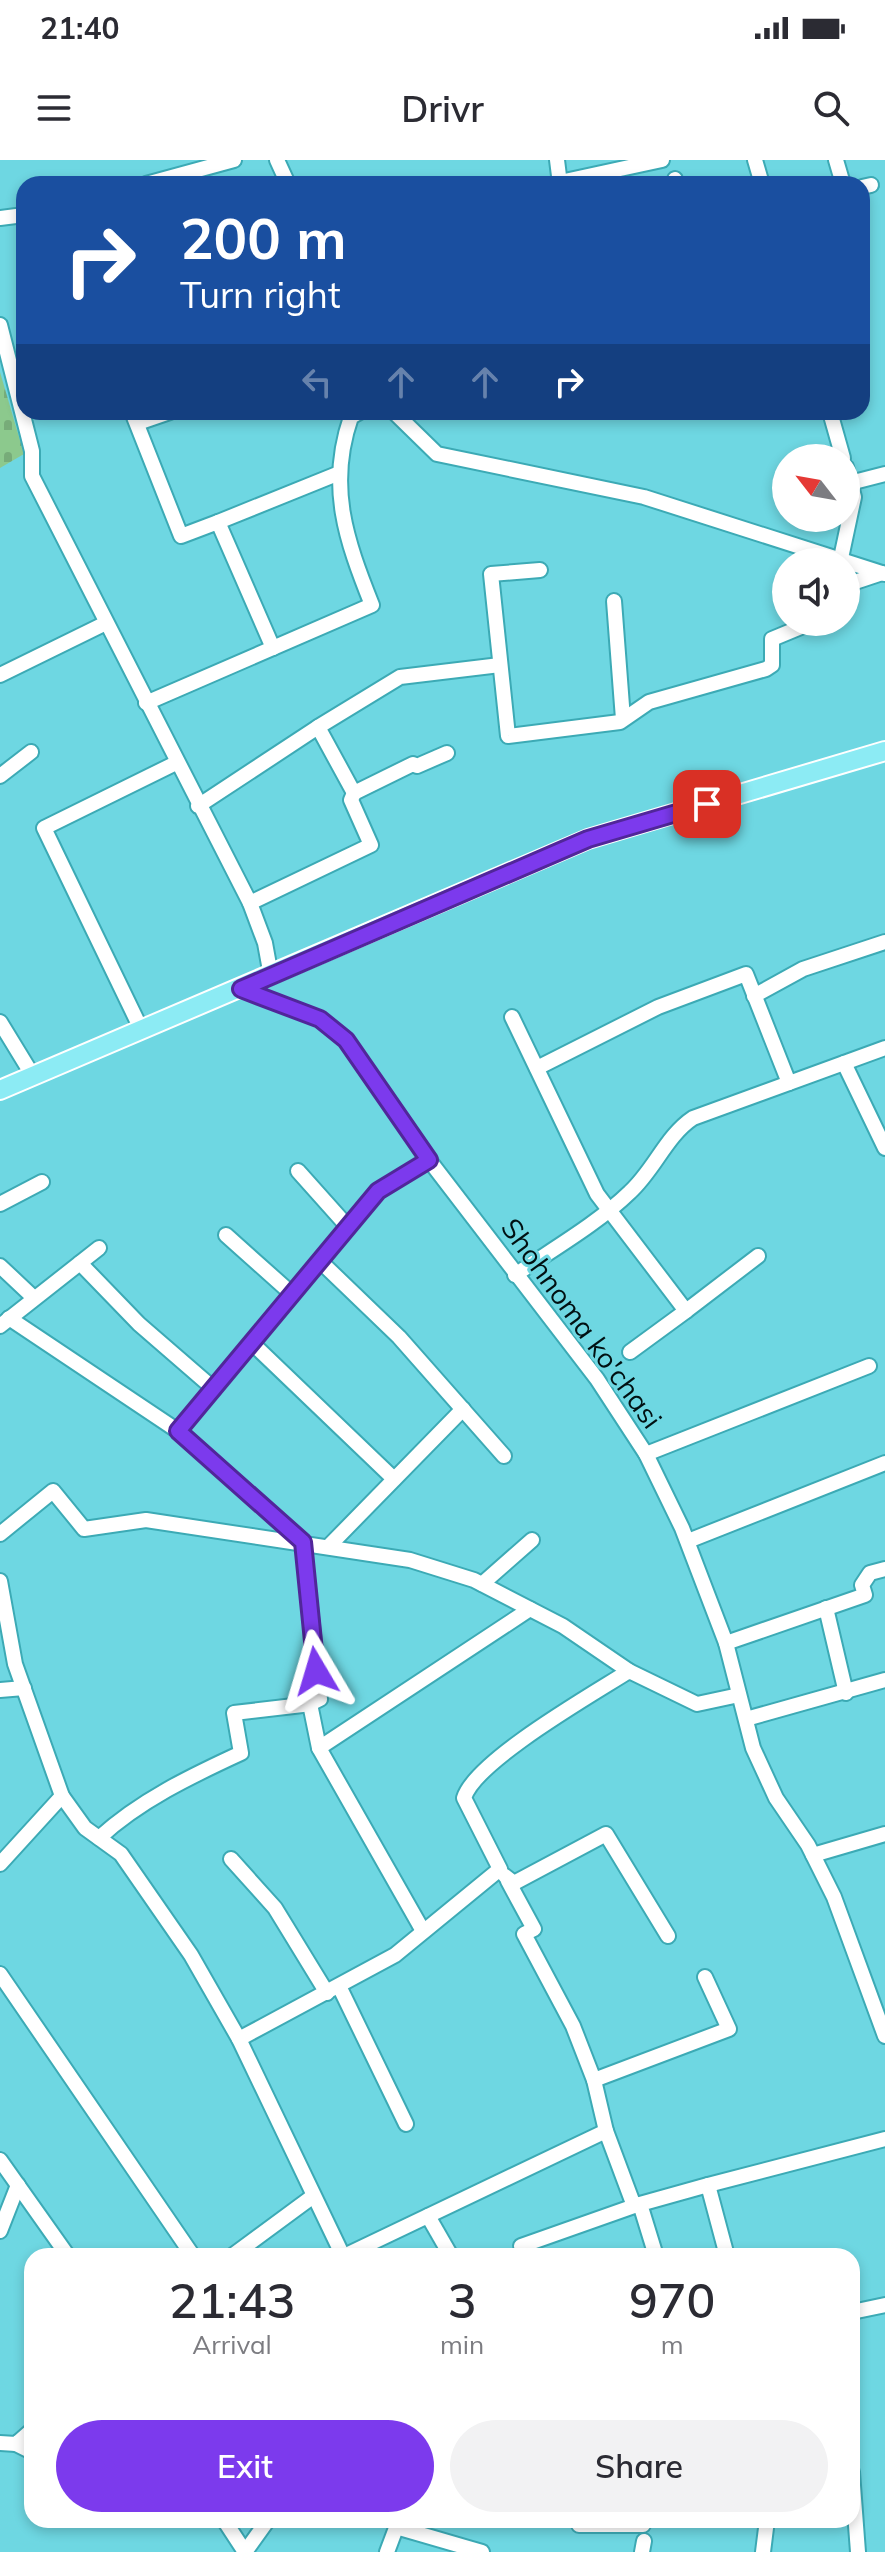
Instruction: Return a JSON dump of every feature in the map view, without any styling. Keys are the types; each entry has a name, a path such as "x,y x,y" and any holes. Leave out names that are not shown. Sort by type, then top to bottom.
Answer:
{"main road":[{"path":"0,1090 588,839 885,751"}],"street":[{"path":"175,176 234,160"},
{"path":"591,176 662,160"},
{"path":"0,325 16,388"},
{"path":"24,420 32,451 32,476 250,903 265,943 271,976"},
{"path":"136,420 181,536 337,474"},
{"path":"146,703 372,605 347,541 337,474 350,420"},
{"path":"402,420 437,454 644,497 809,548"},
{"path":"832,420 839,444"},
{"path":"860,480 885,474"},
{"path":"218,522 273,648"},
{"path":"860,565 883,573"},
{"path":"540,570 491,574 508,736 623,719 649,702 766,669 772,665 772,639 779,636"},
{"path":"860,580 883,573"},
{"path":"614,601 623,719"},
{"path":"0,675 106,623"},
{"path":"198,806 400,677 500,665"},
{"path":"318,727 354,793"},
{"path":"0,776 31,752"},
{"path":"250,903 371,845 351,800 354,793 413,764 417,766 447,753"},
{"path":"142,1031 44,828 176,763"},
{"path":"754,996 803,969 885,942"},
{"path":"537,1068 658,1007 746,974 789,1083"},
{"name":"Shohnoma ko'chasi","path":"241,989 320,1019 346,1040 429,1160 597,1379 646,1454 688,1541 726,1643 753,1748 776,1798 813,1855 834,1897 885,2036"},
{"path":"512,1017 583,1167 608,1210 686,1311"},
{"path":"0,1022 33,1076"},
{"path":"515,1275 608,1210 658,1163 675,1131 693,1118 885,1048"},
{"path":"844,1063 885,1148"},
{"path":"178,1431 378,1191 429,1160"},
{"path":"298,1171 348,1227"},
{"path":"0,1204 42,1182"},
{"path":"226,1235 292,1294"},
{"path":"99,1248 5,1322 178,1431 303,1542 320,1699 311,1704 234,1713 241,1753 200,1771 123,1817 99,1838"},
{"path":"630,1352 758,1256"},
{"path":"320,1261 399,1337 504,1456"},
{"path":"80,1263 139,1324 214,1389"},
{"path":"0,1266 34,1298"},
{"path":"252,1343 394,1479"},
{"path":"646,1454 869,1366"},
{"path":"328,1547 463,1409"},
{"path":"688,1541 885,1463"},
{"path":"0,1534 53,1491 84,1529 146,1520 410,1560 482,1584 530,1609 629,1671 697,1704 739,1695"},
{"path":"482,1584 532,1540"},
{"path":"726,1643 865,1595 862,1585 870,1573 885,1569"},
{"path":"0,1581 15,1664 62,1796 85,1828 121,1854 191,1955 239,2039 339,2248"},
{"path":"826,1608 846,1693"},
{"path":"319,1748 530,1609"},
{"path":"629,1671 510,1749 468,1787 464,1798 534,1929 524,1934 573,2026 594,2080 606,2131 653,2248"},
{"path":"746,1719 885,1680"},
{"path":"0,1690 24,1688"},
{"path":"311,1704 319,1748 423,1931"},
{"path":"0,1864 62,1796"},
{"path":"504,1875 514,1883 606,1834 668,1936"},
{"path":"813,1855 885,1834"},
{"path":"231,1859 275,1908 333,1990 406,2124"},
{"path":"239,2039 395,1955 423,1931 504,1875"},
{"path":"0,1974 188,2248"},
{"path":"594,2080 729,2029 705,1977"},
{"path":"360,2248 606,2131"},
{"path":"521,2246 637,2205 885,2139"},
{"path":"0,2160 62,2248"},
{"path":"0,2231 18,2185"},
{"path":"708,2185 725,2248"},
{"path":"243,2248 312,2197"},
{"path":"428,2216 446,2248"},
{"path":"860,2310 885,2305"},
{"path":"16,2444 24,2437"},
{"path":"0,2443 24,2448"},
{"path":"229,2528 245,2552 262,2528"},
{"path":"387,2552 395,2528"},
{"path":"412,2528 482,2552"},
{"path":"763,2552 766,2528"},
{"path":"856,2528 858,2552"}],"green space":[{"path":"0,372 24,454 0,468"}],"route":[{"path":"316,1671 303,1542 178,1431 378,1191 429,1160 346,1040 320,1019 241,989 588,839 707,804"}]}
